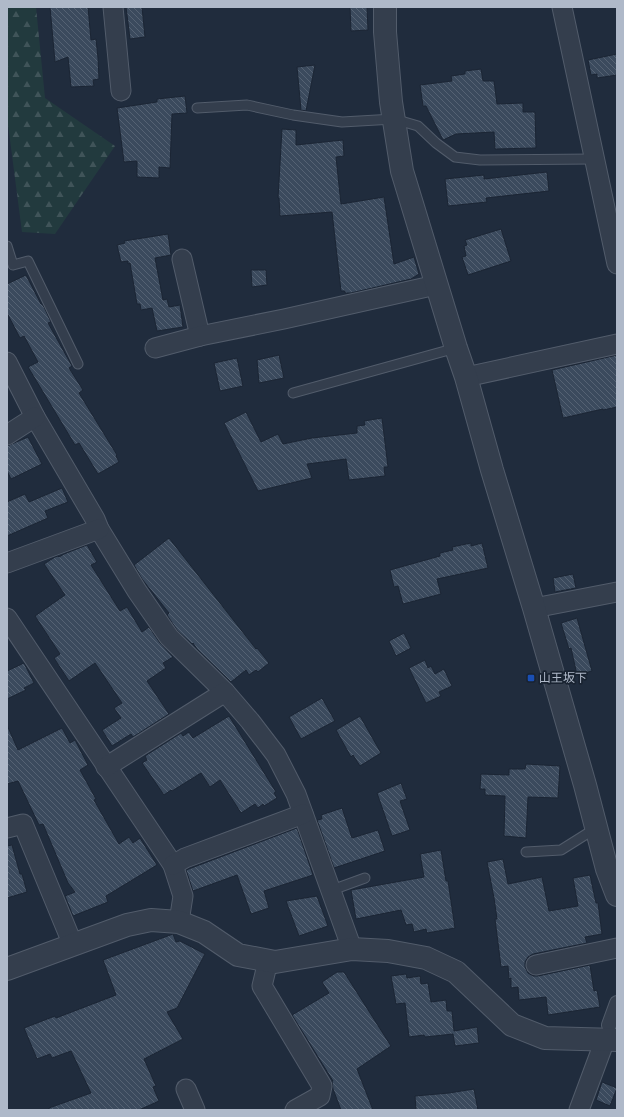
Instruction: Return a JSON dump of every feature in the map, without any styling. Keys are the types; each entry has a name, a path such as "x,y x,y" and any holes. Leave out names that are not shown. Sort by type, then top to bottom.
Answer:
{"street":[{"path":"113,7 120,91"},
{"path":"385,7 385,32 391,102 402,171 436,285 466,377 492,470 534,608 607,869 617,895"},
{"path":"562,7 617,264"},
{"path":"179,270 200,336"},
{"path":"155,348 200,336 436,285"},
{"path":"466,377 617,344"},
{"path":"7,362 35,417 95,519 99,529 137,591 169,637 225,692 276,755 296,794 332,890 352,949"},
{"path":"7,435 35,417"},
{"path":"7,563 99,529"},
{"path":"534,608 617,592"},
{"path":"7,618 106,767 173,864 183,896 179,922"},
{"path":"106,767 225,692"},
{"path":"173,864 185,858 303,814"},
{"path":"7,828 23,824 73,945"},
{"path":"7,969 127,926 151,920 179,922 204,932 238,955 268,961 275,962 352,949 388,951 426,958 456,972 512,1025 545,1038 610,1035"},
{"path":"536,965 617,948"},
{"path":"268,961 262,986 322,1086 320,1096 295,1110"},
{"path":"579,1110 610,1035 617,1003"},
{"path":"186,1089 195,1110"}],"lane":[{"path":"197,108 247,105 293,115 342,122 394,119 418,126 455,157 480,160 594,159"},
{"path":"7,246 13,265 28,261 78,364"},
{"path":"293,392 456,348"},
{"path":"526,852 561,850 596,828"},
{"path":"332,890 365,878"}],"green space":[{"path":"7,7 36,7 45,98 115,146 55,234 22,232 7,117"}],"building":[{"path":"50,7 88,7 91,40 96,39 98,58 99,79 93,80 94,86 71,87 68,57 55,62"},
{"path":"126,7 142,7 145,37 130,39"},
{"path":"350,7 367,7 368,30 351,31"},
{"path":"617,54 617,75 597,78 597,74 591,75 588,60"},
{"path":"315,65 306,111 301,110 297,67"},
{"path":"481,69 483,81 494,81 497,104 523,103 523,112 535,112 536,148 495,149 494,132 456,134 443,140 426,106 423,106 420,85 452,81 451,76 465,74 465,71"},
{"path":"185,96 187,113 172,114 170,168 159,167 159,178 137,177 137,161 124,162 117,108 157,102 157,99"},
{"path":"282,129 296,130 296,145 343,140 344,156 336,157 341,204 384,197 394,264 414,257 419,274 411,279 351,293 341,291 332,212 280,216 278,198"},
{"path":"547,172 549,191 486,198 487,202 448,206 445,179 484,175 484,179"},
{"path":"501,229 511,261 468,275 462,257 466,256 464,246 467,245 465,240"},
{"path":"168,234 171,255 155,258 163,300 167,299 169,307 180,305 183,327 157,331 152,308 141,310 140,304 137,304 130,263 128,264 128,261 121,262 117,245 125,243 124,241"},
{"path":"251,270 266,270 267,285 252,287"},
{"path":"26,275 51,322 48,323 72,366 69,368 83,390 79,393 117,455 116,456 119,462 98,474 79,443 75,445 28,367 38,362 24,336 20,338 7,313 7,284"},
{"path":"279,355 284,378 259,383 257,360"},
{"path":"617,355 617,407 563,418 552,370"},
{"path":"237,358 243,386 220,391 214,363"},
{"path":"246,412 261,442 278,434 283,444 312,438 357,433 357,426 365,425 364,421 382,418 388,467 384,467 385,476 349,480 346,459 307,464 312,478 258,491 224,423"},
{"path":"28,437 42,464 11,479 7,471 7,446"},
{"path":"62,488 68,502 45,511 48,518 7,536 7,502 25,494 29,502"},
{"path":"169,538 256,649 257,648 269,663 258,672 256,670 249,675 246,670 231,682 197,649 193,643 192,644 177,630 167,615 169,613 142,579 134,565"},
{"path":"471,543 471,546 482,543 488,568 437,579 441,594 403,604 398,586 394,587 390,570 440,556 440,553 453,550 452,547"},
{"path":"87,545 97,562 91,565 120,611 127,607 142,632 149,627 160,643 173,657 163,663 166,668 147,681 169,714 133,737 131,734 112,746 102,730 121,718 114,708 122,703 95,663 69,681 54,658 60,654 35,616 65,595 44,564 55,557 59,557"},
{"path":"573,574 576,588 555,592 553,578"},
{"path":"577,618 592,671 577,675 571,648 569,649 561,623"},
{"path":"404,633 411,648 396,656 389,641"},
{"path":"425,660 428,668 431,666 435,674 444,669 452,686 439,692 441,696 426,703 409,668"},
{"path":"24,663 34,683 24,688 26,690 7,699 7,671"},
{"path":"322,698 335,721 301,739 289,717"},
{"path":"229,716 276,792 274,793 277,798 264,806 263,804 258,808 255,804 241,813 220,780 210,787 201,773 164,795 142,763 147,760 145,756 181,733 183,736 189,732 193,738"},
{"path":"360,716 381,753 360,766 353,755 351,757 336,730"},
{"path":"7,725 18,750 62,728 70,743 75,740 88,765 80,770 96,799 94,800 119,844 129,837 133,843 140,838 157,865 106,896 108,902 73,916 65,896 75,892 68,883 43,824 39,825 18,781 7,784"},
{"path":"526,764 560,766 558,798 528,797 526,838 504,836 505,796 485,795 485,789 480,789 481,774 509,775 509,769 525,769"},
{"path":"401,783 407,799 400,801 410,830 392,836 377,793"},
{"path":"342,808 352,838 378,830 385,851 334,868 317,820 322,819 321,815"},
{"path":"297,828 313,875 264,891 269,908 251,914 237,875 193,891 186,870"},
{"path":"12,845 27,892 7,898 7,846"},
{"path":"441,850 446,881 448,881 455,928 427,933 426,929 414,932 412,924 406,925 401,910 356,919 351,890 424,877 420,854"},
{"path":"503,859 508,884 542,877 549,911 578,906 573,878 590,875 596,903 598,903 602,934 585,937 587,943 533,954 528,957 525,962 525,967 528,973 533,976 538,976 590,965 594,991 597,990 600,1007 548,1015 546,997 519,1000 518,987 511,988 511,978 509,979 508,966 501,967 495,919 497,919 487,862"},
{"path":"317,896 328,926 299,936 286,901"},
{"path":"173,934 176,942 180,941 205,954 177,1008 167,1012 183,1039 144,1059 156,1086 153,1087 159,1101 139,1110 49,1110 49,1108 91,1093 71,1051 52,1058 50,1054 37,1059 24,1028 55,1016 56,1018 116,995 103,960"},
{"path":"337,972 344,972 391,1046 357,1069 373,1110 341,1110 333,1089 333,1081 292,1015 329,993 322,982"},
{"path":"406,974 407,978 420,976 421,984 428,983 431,1002 446,1000 447,1011 452,1011 454,1031 477,1027 479,1043 455,1046 453,1034 409,1037 405,1003 396,1004 391,976"},
{"path":"602,1082 617,1088 610,1106 596,1100"},
{"path":"474,1089 478,1110 416,1110 415,1096"}],"place":[{"name":"山王坂下","path":"531,678"}]}
